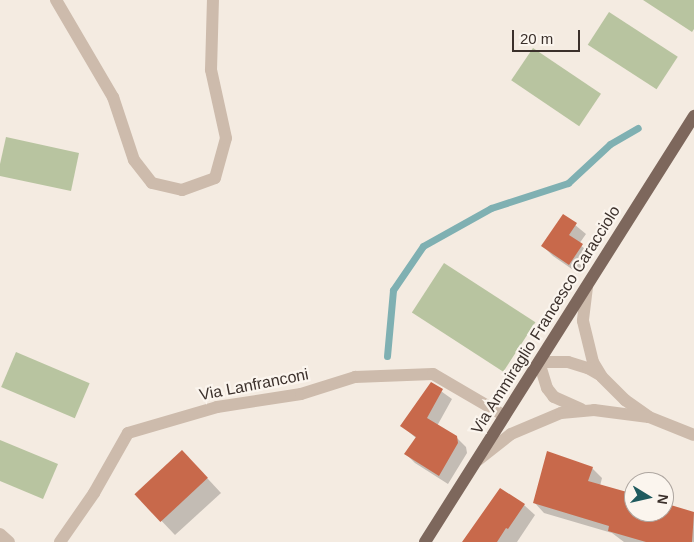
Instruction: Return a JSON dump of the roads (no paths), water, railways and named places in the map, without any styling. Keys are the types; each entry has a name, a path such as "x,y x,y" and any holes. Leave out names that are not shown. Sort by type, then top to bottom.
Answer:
{"main road":[{"name":"Via Ammiraglio Francesco Caracciolo","path":"425,542 694,116"}],"street":[{"path":"56,0 113,97 134,160 152,183 182,190 215,178 226,138 211,70 213,0"},
{"path":"587,287 583,321 593,362 602,377 624,400 650,417 694,435"},
{"path":"584,410 554,397 547,388 539,362 573,363 602,377"},
{"name":"Via Lanfranconi","path":"60,542 94,492 128,433 217,407 301,394 356,377 433,374 505,416"},
{"path":"476,462 511,434 561,413 584,410 650,417"},
{"path":"0,534 9,542"}],"waterway":[{"path":"387,356 393,290 423,246 491,208 568,183 610,144 638,128"}]}
